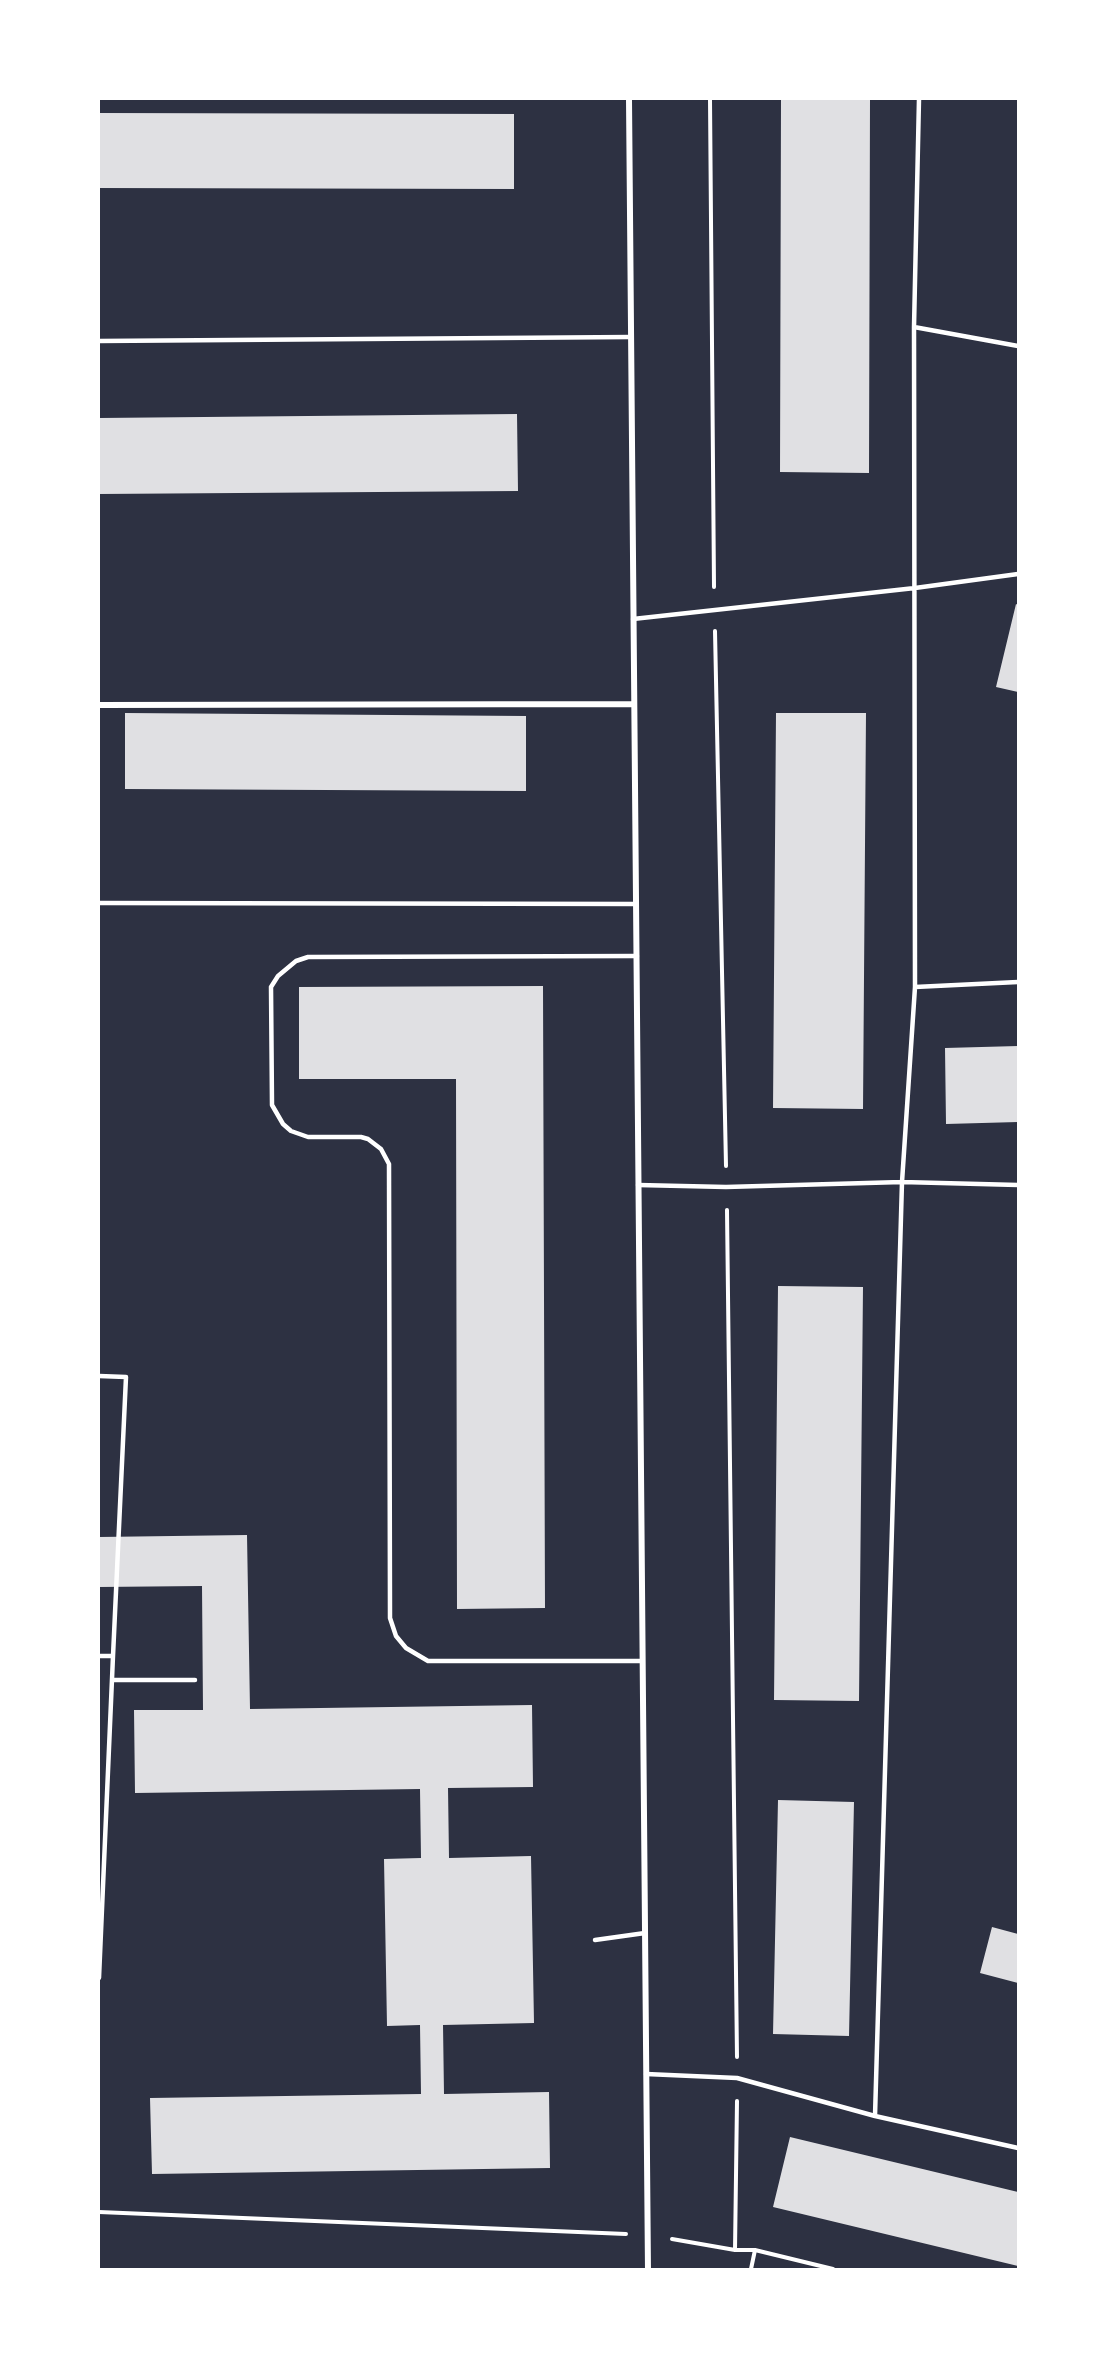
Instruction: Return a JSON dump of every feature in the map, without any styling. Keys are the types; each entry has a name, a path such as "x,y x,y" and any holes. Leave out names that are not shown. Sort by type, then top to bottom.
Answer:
{"street":[{"path":"629,99 648,2269"},
{"path":"99,705 634,704"}],"lane":[{"path":"875,2116 902,1182 915,987 915,327 919,99"},
{"path":"915,327 1018,346"},
{"path":"99,341 631,337"},
{"path":"633,618 915,588 1018,574"},
{"path":"99,903 636,904"},
{"path":"637,956 308,957 296,962 278,976 271,987 272,1105 283,1124 291,1131 308,1137 368,1139 381,1149 388,1164 390,1618 396,1636 406,1648 428,1661 642,1661"},
{"path":"915,987 1018,982"},
{"path":"638,1185 726,1187 902,1182 1018,1185"},
{"path":"99,1376 126,1377 99,1978"},
{"path":"99,1656 113,1656"},
{"path":"113,1680 195,1680"},
{"path":"595,1940 645,1934"},
{"path":"646,2074 737,2078 875,2116 1018,2148"}],"path":[{"path":"99,2212 648,2235 735,2250 755,2250 833,2269"},
{"path":"752,2269 755,2250"}],"building":[{"path":"781,99 870,99 869,473 780,472"},
{"path":"99,113 514,114 514,189 99,188"},
{"path":"517,414 518,491 99,494 99,418"},
{"path":"1016,604 1018,605 1018,692 996,687"},
{"path":"125,713 526,716 526,791 125,789"},
{"path":"776,713 866,713 863,1109 773,1108"},
{"path":"543,986 545,1608 457,1609 456,1079 299,1079 299,987"},
{"path":"1018,1046 1018,1122 946,1124 945,1048"},
{"path":"778,1286 863,1287 859,1701 774,1700"},
{"path":"247,1535 250,1709 532,1705 533,1787 448,1788 449,1858 531,1856 534,2023 443,2025 444,2094 549,2092 550,2168 152,2174 150,2098 421,2094 420,2025 387,2026 384,1859 421,1858 420,1789 135,1793 134,1710 203,1710 202,1586 99,1587 99,1537"},
{"path":"778,1800 854,1802 849,2036 773,2034"},
{"path":"992,1927 1018,1934 1018,1983 980,1973"},
{"path":"790,2137 1018,2192 1018,2266 773,2207"}]}
